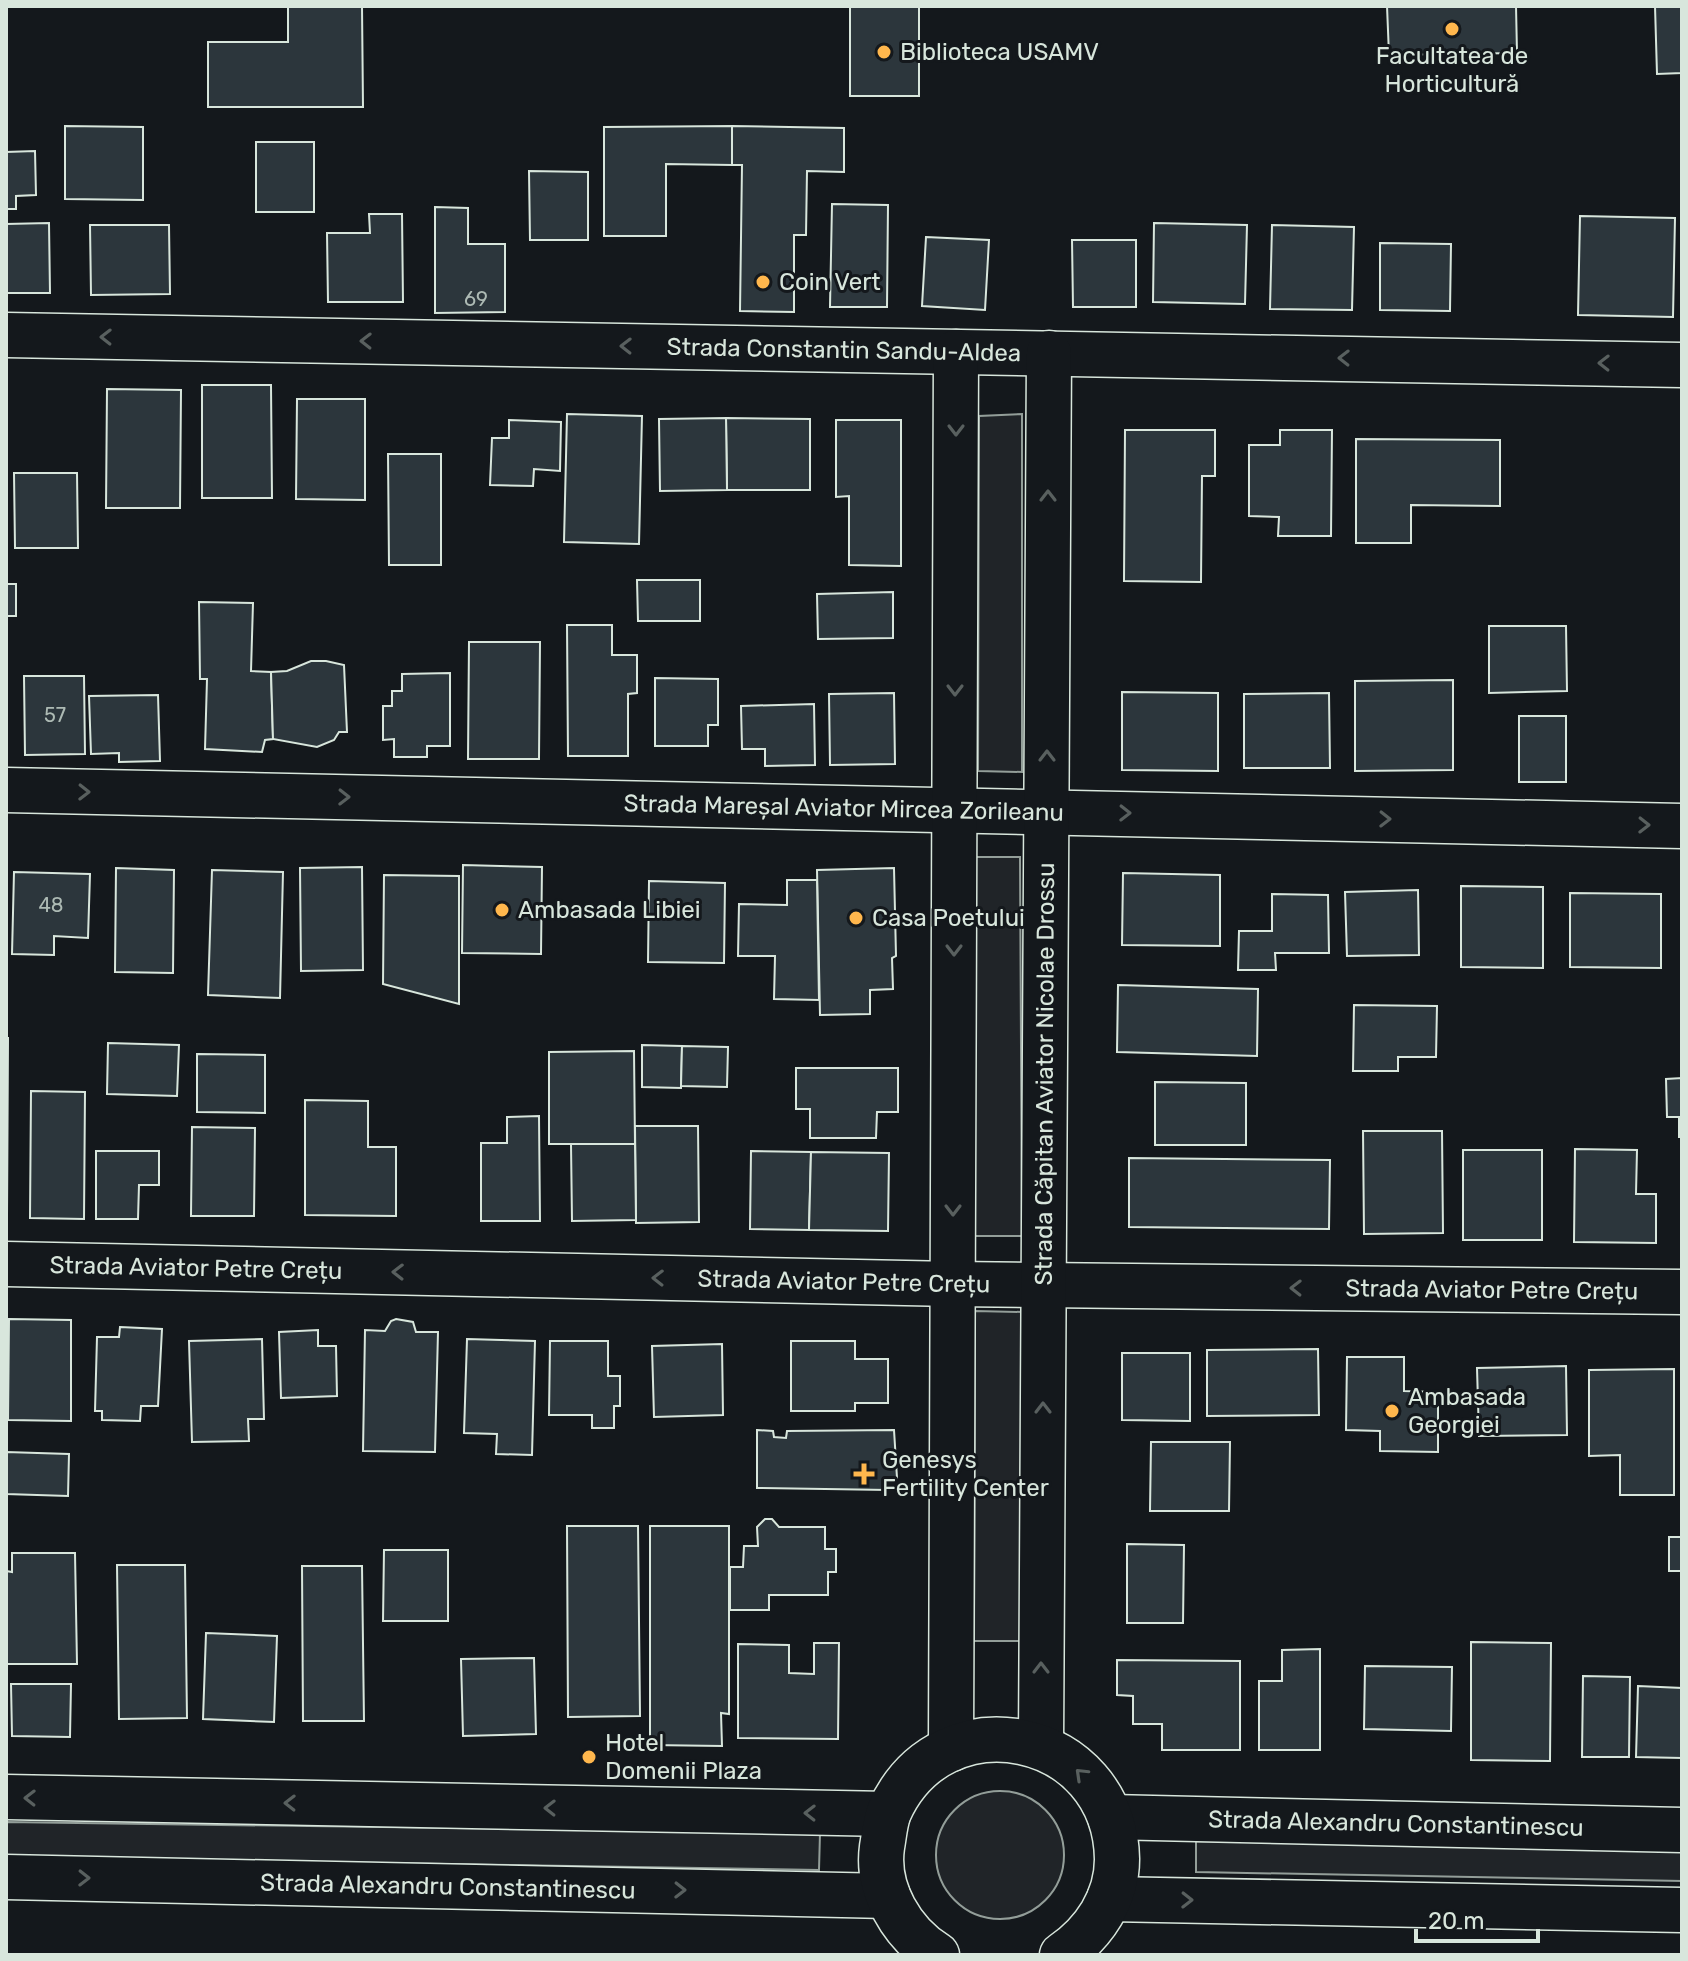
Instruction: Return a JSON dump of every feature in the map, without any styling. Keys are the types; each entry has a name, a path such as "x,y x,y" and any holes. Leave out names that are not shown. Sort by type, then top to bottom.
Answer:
{"street":[{"name":"Strada Constantin Sandu-Aldea","path":"6,335 1682,365"},
{"path":"951,1749 956,352"},
{"name":"Strada Căpitan Aviator Nicolae Drossu","path":"1041,1746 1049,353"},
{"name":"Strada Mareșal Aviator Mircea Zorileanu","path":"6,790 1682,826"},
{"name":"Strada Aviator Petre Crețu","path":"6,1264 953,1284 1682,1292"},
{"path":"937,1955 924,1947 905,1927 888,1896 881,1851 888,1814 910,1780 928,1762 951,1749 980,1740 996,1739 1041,1746 1064,1758 1084,1774 1100,1794 1110,1817 1116,1841 1117,1866 1109,1899 1100,1918 1081,1942 1062,1955"},
{"path":"6,1797 888,1814"},
{"name":"Strada Alexandru Constantinescu","path":"1110,1817 1682,1830"},
{"name":"Strada Alexandru Constantinescu","path":"6,1877 888,1896"},
{"path":"1109,1899 1682,1910"}],"shaded area":[{"path":"1022,414 1022,772 978,771 979,416"},
{"path":"975,857 1020,857 1022,1236 975,1236"},
{"path":"975,1311 1023,1312 1022,1641 974,1641"},
{"path":"1000,1791 1025,1796 1045,1810 1059,1830 1064,1855 1059,1880 1045,1900 1025,1914 1000,1919 975,1914 955,1900 941,1880 936,1855 941,1830 955,1810 975,1796"},
{"path":"6,1822 820,1833 819,1870 6,1857"},
{"path":"1196,1841 1682,1850 1682,1881 1196,1872"}],"building":[{"path":"288,6 362,6 363,107 208,107 208,42 288,42"},
{"name":"Biblioteca USAMV","path":"850,6 930,6 919,7 919,96 850,96"},
{"name":"Facultatea de Horticultură","path":"1387,6 1516,6 1517,53 1389,55"},
{"path":"1655,6 1682,6 1682,73 1657,74"},
{"path":"65,126 143,127 143,200 65,199"},
{"path":"732,126 844,128 844,172 807,171 806,235 794,235 794,312 740,311 742,165 732,165"},
{"path":"732,126 732,165 666,164 666,236 604,236 604,127"},
{"path":"256,142 314,142 314,212 256,212"},
{"path":"35,151 36,195 16,196 16,209 6,209 6,152"},
{"path":"529,171 588,172 588,240 530,240"},
{"path":"832,204 888,205 887,307 830,307"},
{"path":"435,207 468,208 468,244 505,244 505,312 435,313"},
{"path":"369,214 402,214 403,302 328,302 327,233 370,233"},
{"path":"1580,216 1675,218 1673,317 1578,315"},
{"path":"49,223 50,293 6,293 6,224"},
{"path":"1154,223 1247,225 1245,304 1153,302"},
{"path":"90,225 169,225 170,294 91,295"},
{"path":"1272,225 1354,227 1352,310 1270,309"},
{"path":"926,237 989,240 985,310 922,306"},
{"path":"1072,240 1136,240 1136,307 1073,307"},
{"path":"1380,243 1451,244 1450,311 1380,310"},
{"path":"202,385 271,385 272,498 202,498"},
{"path":"107,389 181,390 180,508 106,508"},
{"path":"297,399 365,399 365,500 296,499"},
{"path":"567,414 642,416 639,544 564,542"},
{"path":"726,418 810,419 810,490 727,490"},
{"path":"726,418 727,490 660,491 659,419"},
{"path":"509,420 561,422 560,471 534,469 533,486 490,485 492,438 509,438"},
{"path":"836,420 901,420 901,566 849,565 849,496 836,497"},
{"path":"1125,430 1215,430 1215,476 1202,476 1201,582 1124,581"},
{"path":"1280,430 1332,430 1331,536 1278,536 1279,517 1249,516 1249,445 1280,445"},
{"path":"1356,439 1500,440 1500,506 1411,505 1411,543 1356,543"},
{"path":"388,454 441,454 441,565 389,565"},
{"path":"14,473 77,473 78,548 15,548"},
{"path":"637,580 700,580 700,621 638,621"},
{"path":"6,584 16,584 16,616 6,616"},
{"path":"893,592 893,638 818,639 817,594"},
{"path":"199,602 253,603 251,671 271,672 273,739 265,740 262,752 205,749 207,679 200,679"},
{"path":"567,625 612,625 612,655 637,655 637,693 628,694 628,756 568,756"},
{"path":"1489,626 1566,626 1567,691 1489,693"},
{"path":"469,642 540,642 539,759 468,759"},
{"path":"311,661 344,665 347,732 339,732 334,740 317,747 273,739 271,672 287,671"},
{"path":"450,673 450,746 427,746 427,757 394,757 394,739 383,740 383,706 392,706 392,691 402,691 402,674"},
{"path":"24,676 84,676 85,754 25,755"},
{"path":"655,678 718,679 718,725 708,725 708,746 655,746"},
{"path":"1453,680 1453,770 1355,771 1355,681"},
{"path":"1122,692 1218,693 1218,771 1122,770"},
{"path":"894,693 895,764 830,765 829,694"},
{"path":"1329,693 1330,768 1244,768 1244,694"},
{"path":"158,695 160,761 119,762 119,753 91,754 89,696"},
{"path":"814,704 815,765 765,766 765,749 742,749 741,706"},
{"path":"1519,716 1566,716 1566,782 1519,782"},
{"name":"Ambasada Libiei","path":"463,865 542,867 541,954 462,953"},
{"path":"362,867 363,970 301,971 300,868"},
{"path":"116,868 174,870 173,973 115,972"},
{"name":"Casa Poetului","path":"894,868 896,956 892,958 893,989 870,990 870,1014 820,1015 817,870"},
{"path":"212,870 283,872 280,998 208,995"},
{"path":"14,872 90,874 88,938 54,936 54,955 12,954"},
{"path":"1123,873 1220,875 1220,946 1122,945"},
{"path":"384,875 459,876 459,1004 383,984"},
{"path":"787,880 817,880 819,1000 774,999 775,956 738,956 739,904 787,905"},
{"path":"649,881 725,883 724,963 648,962"},
{"path":"1461,886 1543,887 1543,968 1461,967"},
{"path":"1418,890 1419,955 1347,956 1345,892"},
{"path":"1570,893 1661,894 1661,968 1570,967"},
{"path":"1272,894 1328,895 1329,953 1275,953 1276,970 1238,970 1239,931 1272,931"},
{"path":"1118,985 1258,989 1257,1056 1117,1052"},
{"path":"1354,1005 1437,1006 1436,1057 1398,1057 1398,1071 1353,1071"},
{"path":"8,1038 7,1215 6,1215"},
{"path":"108,1043 179,1045 177,1096 107,1094"},
{"path":"642,1045 682,1046 681,1088 642,1087"},
{"path":"682,1046 728,1047 727,1087 681,1086"},
{"path":"634,1051 635,1144 549,1144 549,1052"},
{"path":"197,1054 265,1055 265,1113 197,1112"},
{"path":"796,1068 898,1068 898,1112 877,1112 876,1138 810,1138 810,1109 796,1109"},
{"path":"1682,1078 1682,1137 1679,1137 1679,1117 1667,1117 1666,1079"},
{"path":"1155,1082 1246,1083 1246,1145 1155,1145"},
{"path":"31,1091 85,1092 84,1219 30,1218"},
{"path":"305,1100 368,1101 368,1147 396,1147 396,1216 305,1215"},
{"path":"539,1116 540,1221 481,1221 481,1143 507,1143 507,1117"},
{"path":"635,1126 698,1126 699,1222 636,1223"},
{"path":"192,1127 255,1128 254,1216 191,1216"},
{"path":"1363,1131 1442,1131 1443,1233 1364,1234"},
{"path":"571,1144 635,1144 636,1220 572,1221"},
{"path":"1575,1149 1637,1150 1636,1194 1656,1194 1656,1243 1574,1242"},
{"path":"1463,1150 1542,1150 1542,1240 1463,1240"},
{"path":"96,1151 159,1151 159,1185 139,1185 138,1219 96,1219"},
{"path":"751,1151 811,1152 809,1230 750,1229"},
{"path":"811,1152 889,1153 888,1231 809,1230"},
{"path":"1129,1158 1330,1160 1329,1229 1129,1227"},
{"path":"9,1319 71,1320 71,1421 8,1420"},
{"path":"396,1319 413,1322 416,1332 438,1332 435,1452 363,1451 365,1330 385,1331"},
{"path":"120,1327 162,1329 158,1406 141,1406 140,1421 102,1420 102,1411 95,1411 97,1337 119,1337"},
{"path":"318,1330 318,1346 336,1346 337,1396 281,1398 279,1332"},
{"path":"262,1339 264,1419 248,1419 249,1441 192,1442 189,1341"},
{"path":"467,1339 535,1341 532,1455 496,1454 497,1434 464,1433"},
{"path":"550,1341 608,1341 608,1376 620,1376 620,1406 614,1406 614,1428 592,1428 592,1415 549,1415"},
{"path":"791,1341 855,1341 855,1359 888,1359 888,1403 855,1403 855,1411 791,1411"},
{"path":"722,1344 723,1415 654,1417 652,1346"},
{"path":"1318,1349 1319,1415 1207,1416 1207,1350"},
{"path":"1122,1353 1190,1353 1190,1421 1122,1420"},
{"name":"Ambasada Georgiei","path":"1347,1357 1404,1357 1404,1391 1438,1392 1438,1452 1380,1451 1380,1431 1346,1430"},
{"path":"1566,1366 1567,1435 1479,1436 1477,1368"},
{"path":"1674,1369 1674,1495 1620,1495 1620,1455 1589,1456 1589,1370"},
{"path":"757,1430 773,1431 774,1437 786,1438 787,1431 894,1430 897,1478 888,1490 757,1488"},
{"path":"1151,1442 1230,1442 1229,1511 1150,1511"},
{"path":"6,1452 69,1454 68,1496 6,1494"},
{"path":"765,1519 772,1519 779,1527 825,1527 825,1549 836,1549 836,1572 828,1572 828,1595 769,1595 769,1610 730,1610 730,1567 743,1567 744,1546 758,1546 757,1527"},
{"path":"567,1526 638,1526 640,1716 568,1717"},
{"path":"650,1526 729,1526 729,1714 721,1713 722,1746 650,1745"},
{"path":"1669,1537 1682,1537 1682,1571 1669,1571"},
{"path":"1127,1544 1184,1545 1183,1623 1127,1623"},
{"path":"384,1550 448,1550 448,1621 383,1621"},
{"path":"12,1553 75,1553 77,1664 6,1664 6,1571 12,1572"},
{"path":"117,1565 185,1565 187,1718 119,1719"},
{"path":"302,1566 362,1566 364,1721 303,1721"},
{"path":"206,1633 277,1636 274,1722 203,1719"},
{"path":"1471,1642 1551,1643 1550,1761 1471,1760"},
{"path":"814,1643 839,1643 838,1739 738,1738 738,1644 789,1645 789,1673 814,1674"},
{"path":"1320,1649 1320,1750 1259,1750 1259,1681 1282,1681 1282,1650"},
{"path":"534,1658 536,1734 463,1736 461,1659"},
{"path":"1117,1660 1240,1661 1240,1750 1162,1750 1162,1724 1133,1724 1133,1696 1117,1695"},
{"path":"1365,1666 1452,1667 1451,1731 1364,1729"},
{"path":"1583,1676 1630,1677 1629,1757 1582,1757"},
{"path":"11,1684 71,1684 70,1737 12,1736"},
{"path":"1638,1686 1682,1688 1682,1758 1636,1757"}],"place":[{"name":"Facultatea de Horticultură","path":"1452,29"},
{"name":"Biblioteca USAMV","path":"884,52"},
{"name":"Coin Vert","path":"763,282"},
{"name":"Ambasada Libiei","path":"502,910"},
{"name":"Casa Poetului","path":"856,918"},
{"name":"Ambasada Georgiei","path":"1392,1411"},
{"name":"Genesys Fertility Center","path":"864,1474"},
{"name":"Hotel Domenii Plaza","path":"589,1757"}]}
